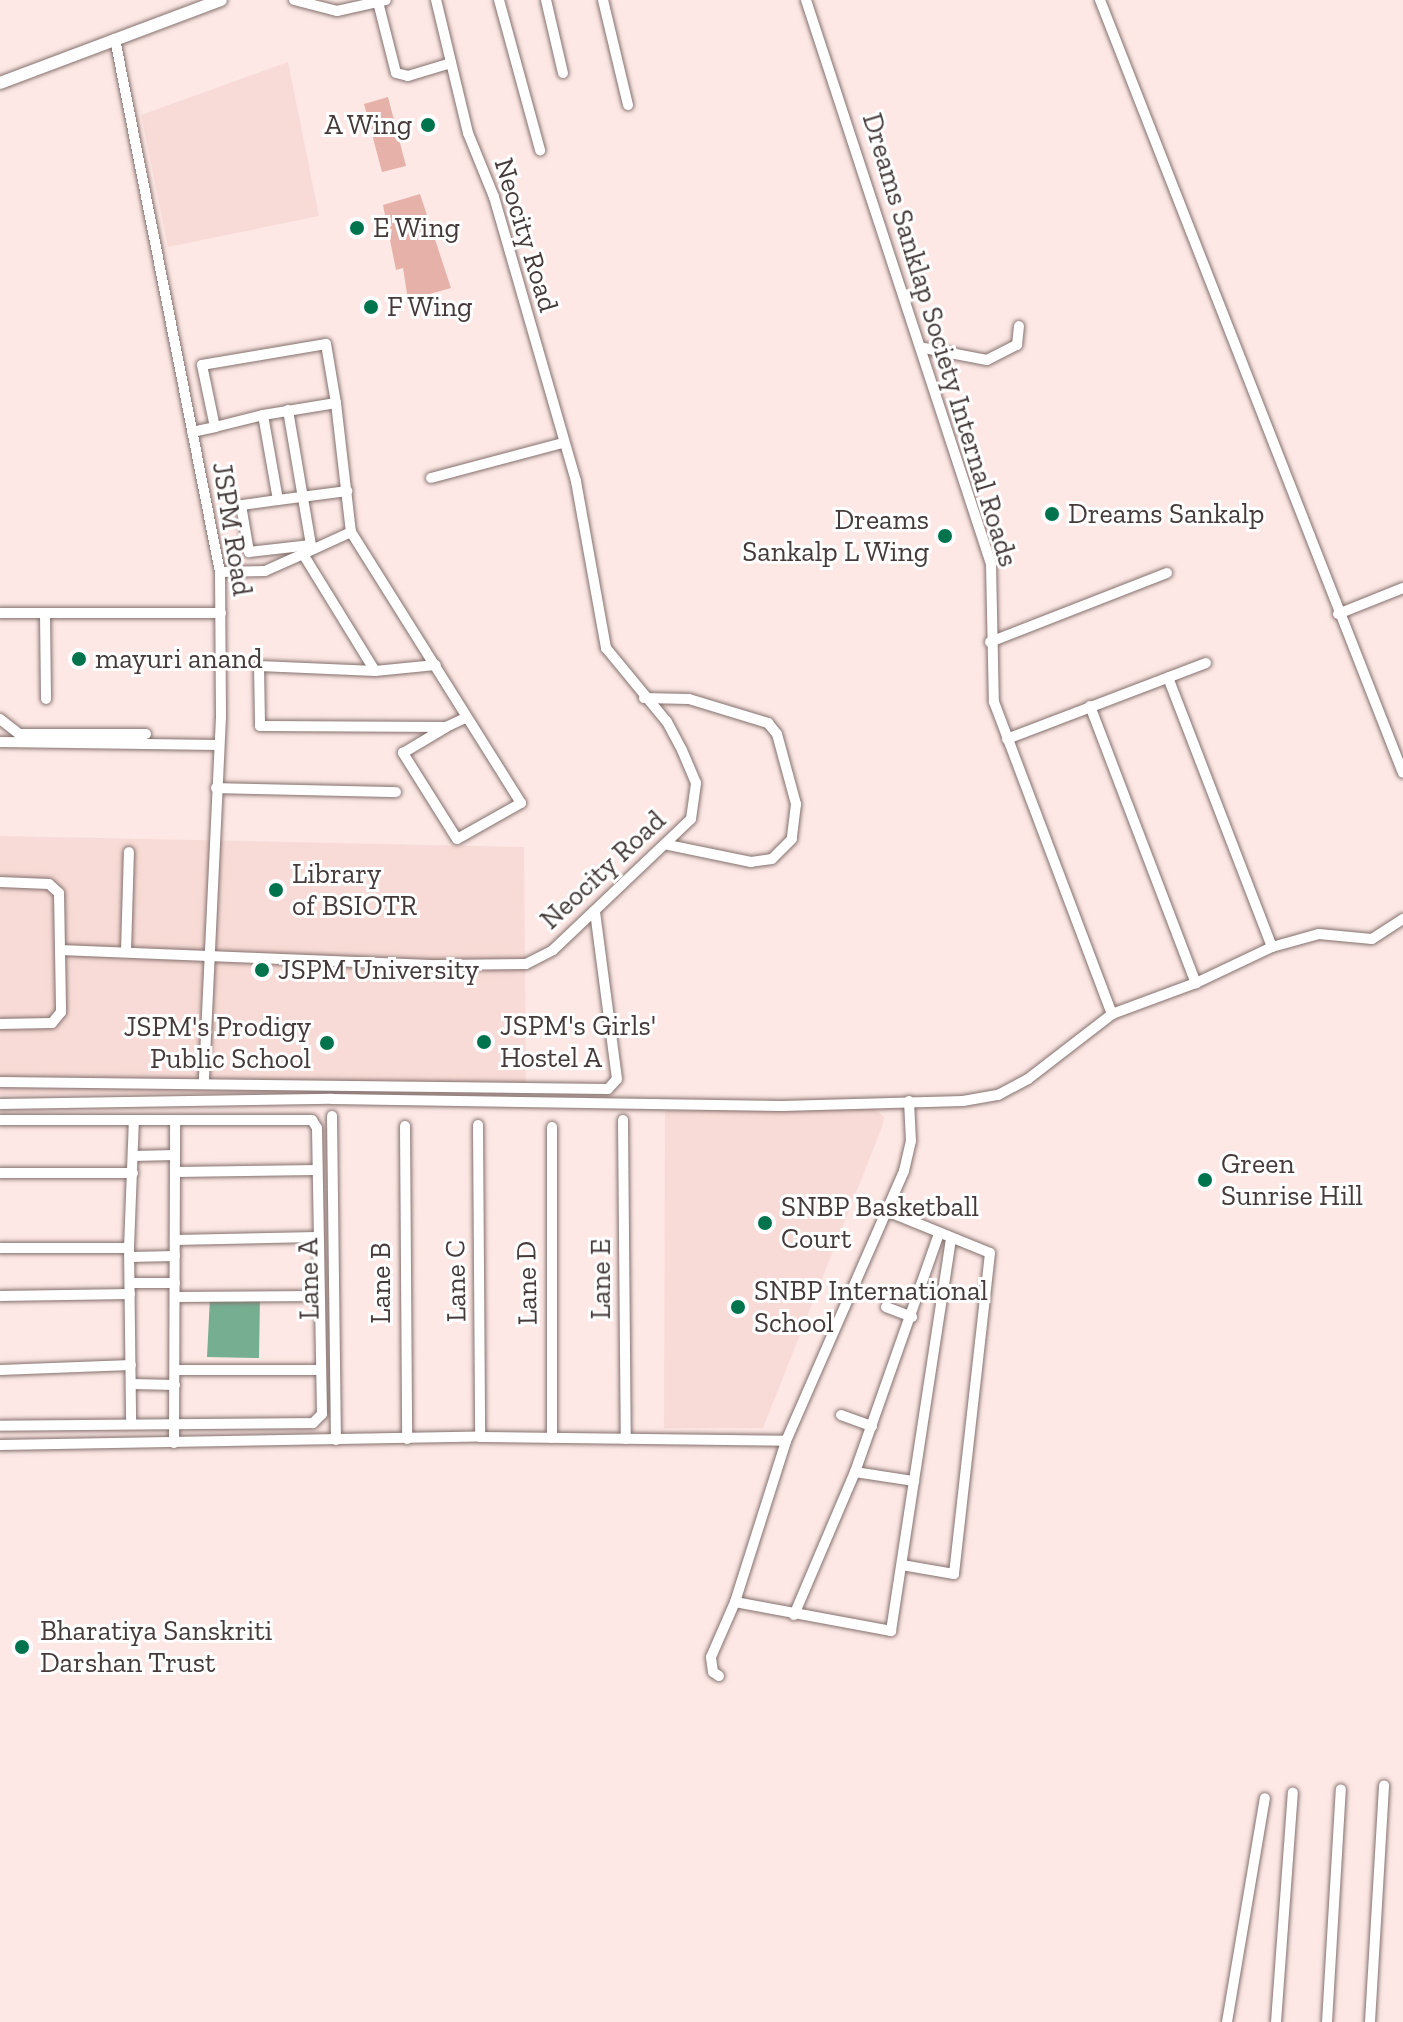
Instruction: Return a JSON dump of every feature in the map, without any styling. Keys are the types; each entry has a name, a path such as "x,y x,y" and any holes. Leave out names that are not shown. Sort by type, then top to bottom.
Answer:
{"street":[{"path":"0,83 221,0"},
{"path":"294,0 337,11 382,1 396,73 408,76 451,63"},
{"name":"Neocity Road","path":"60,950 513,966 542,958 668,845 691,819 696,783 667,722 644,698 606,648 576,481 451,63 436,0"},
{"path":"499,0 540,150"},
{"path":"546,0 563,73"},
{"path":"603,0 628,105"},
{"name":"Dreams Sanklap Society Internal Roads","path":"806,0 924,348 991,564 990,642 994,702 1112,1014"},
{"path":"1100,0 1338,614 1403,773"},
{"name":"JSPM Road","path":"115,39 220,572 218,745 204,1082"},
{"path":"924,348 987,360 1017,345 1019,326"},
{"path":"215,427 202,365 326,344 351,532 521,803 457,839 403,753 467,717"},
{"path":"192,432 263,415 336,403"},
{"path":"288,410 303,497 308,550 375,671"},
{"path":"263,415 278,500"},
{"path":"431,478 563,443"},
{"path":"308,550 249,552 241,505 347,491"},
{"path":"220,572 265,571 351,532"},
{"path":"990,642 1167,573"},
{"path":"1338,614 1403,588"},
{"path":"0,613 221,613"},
{"path":"45,615 46,699"},
{"path":"1007,739 1206,663"},
{"path":"436,665 375,671 259,666 260,726 446,727"},
{"path":"1168,677 1272,947"},
{"path":"644,698 689,699 768,723 777,734 796,804 792,839 772,859 751,862 668,845"},
{"path":"1090,706 1196,983"},
{"path":"0,719 19,734 146,734"},
{"path":"0,742 218,745"},
{"path":"216,788 396,792"},
{"path":"126,951 129,852"},
{"path":"0,882 56,888 60,950 57,1021 0,1024"},
{"path":"0,1082 608,1089 617,1079 595,913"},
{"path":"0,1104 782,1106 998,1095 1028,1079 1112,1014 1196,983 1272,947 1319,934 1372,939 1403,919"},
{"path":"719,1676 713,1672 711,1657 735,1602 786,1441 910,1152 909,1101"},
{"path":"153,1102 153,1120"},
{"name":"Lane A","path":"332,1116 336,1440"},
{"path":"0,1120 307,1118 317,1128 320,1370 319,1421 0,1426"},
{"path":"131,1423 130,1252 134,1120"},
{"path":"174,1443 175,1120"},
{"name":"Lane E","path":"623,1120 626,1439"},
{"name":"Lane C","path":"478,1125 480,1437"},
{"name":"Lane B","path":"405,1126 407,1439"},
{"name":"Lane D","path":"552,1127 552,1438"},
{"path":"133,1156 175,1155"},
{"path":"175,1172 316,1170"},
{"path":"0,1173 133,1173"},
{"path":"887,1211 990,1253 954,1574 902,1565"},
{"path":"794,1615 855,1472 939,1234"},
{"path":"175,1240 316,1237"},
{"path":"735,1602 891,1631 951,1239"},
{"path":"0,1248 175,1256"},
{"path":"0,1296 130,1289 175,1283"},
{"path":"175,1297 317,1296"},
{"path":"886,1307 912,1317"},
{"path":"0,1370 131,1365"},
{"path":"175,1370 320,1370"},
{"path":"132,1384 175,1385"},
{"path":"841,1415 872,1426"},
{"path":"0,1445 480,1437 786,1441"},
{"path":"855,1472 914,1481"},
{"path":"1370,2022 1384,1785"},
{"path":"1327,2022 1341,1789"},
{"path":"1276,2022 1293,1793"},
{"path":"1229,2018 1265,1798"}],"shaded area":[{"path":"288,62 319,216 168,247 141,115"},
{"path":"388,97 406,166 382,172 364,104"},
{"path":"420,194 451,288 408,300 403,268 396,270 383,205"},
{"name":"JSPM University","path":"0,836 524,847 526,1092 0,1095"},
{"name":"SNBP International School","path":"874,1108 884,1117 882,1127 763,1428 664,1428 665,1111"},
{"path":"210,1297 260,1297 259,1358 207,1357"}],"place":[{"name":"A Wing","path":"428,125"},
{"name":"E Wing","path":"357,228"},
{"name":"F Wing","path":"371,307"},
{"name":"Dreams Sankalp","path":"1052,514"},
{"name":"Dreams Sankalp L Wing","path":"945,536"},
{"name":"mayuri anand","path":"79,659"},
{"name":"Library of BSIOTR","path":"276,890"},
{"name":"JSPM University","path":"262,970"},
{"name":"JSPM's Girls' Hostel A","path":"484,1042"},
{"name":"JSPM's Prodigy Public School","path":"327,1043"},
{"name":"Green Sunrise Hill","path":"1205,1180"},
{"name":"SNBP Basketball Court","path":"765,1223"},
{"name":"SNBP International School","path":"738,1307"},
{"name":"Bharatiya Sanskriti Darshan Trust","path":"22,1647"}]}
